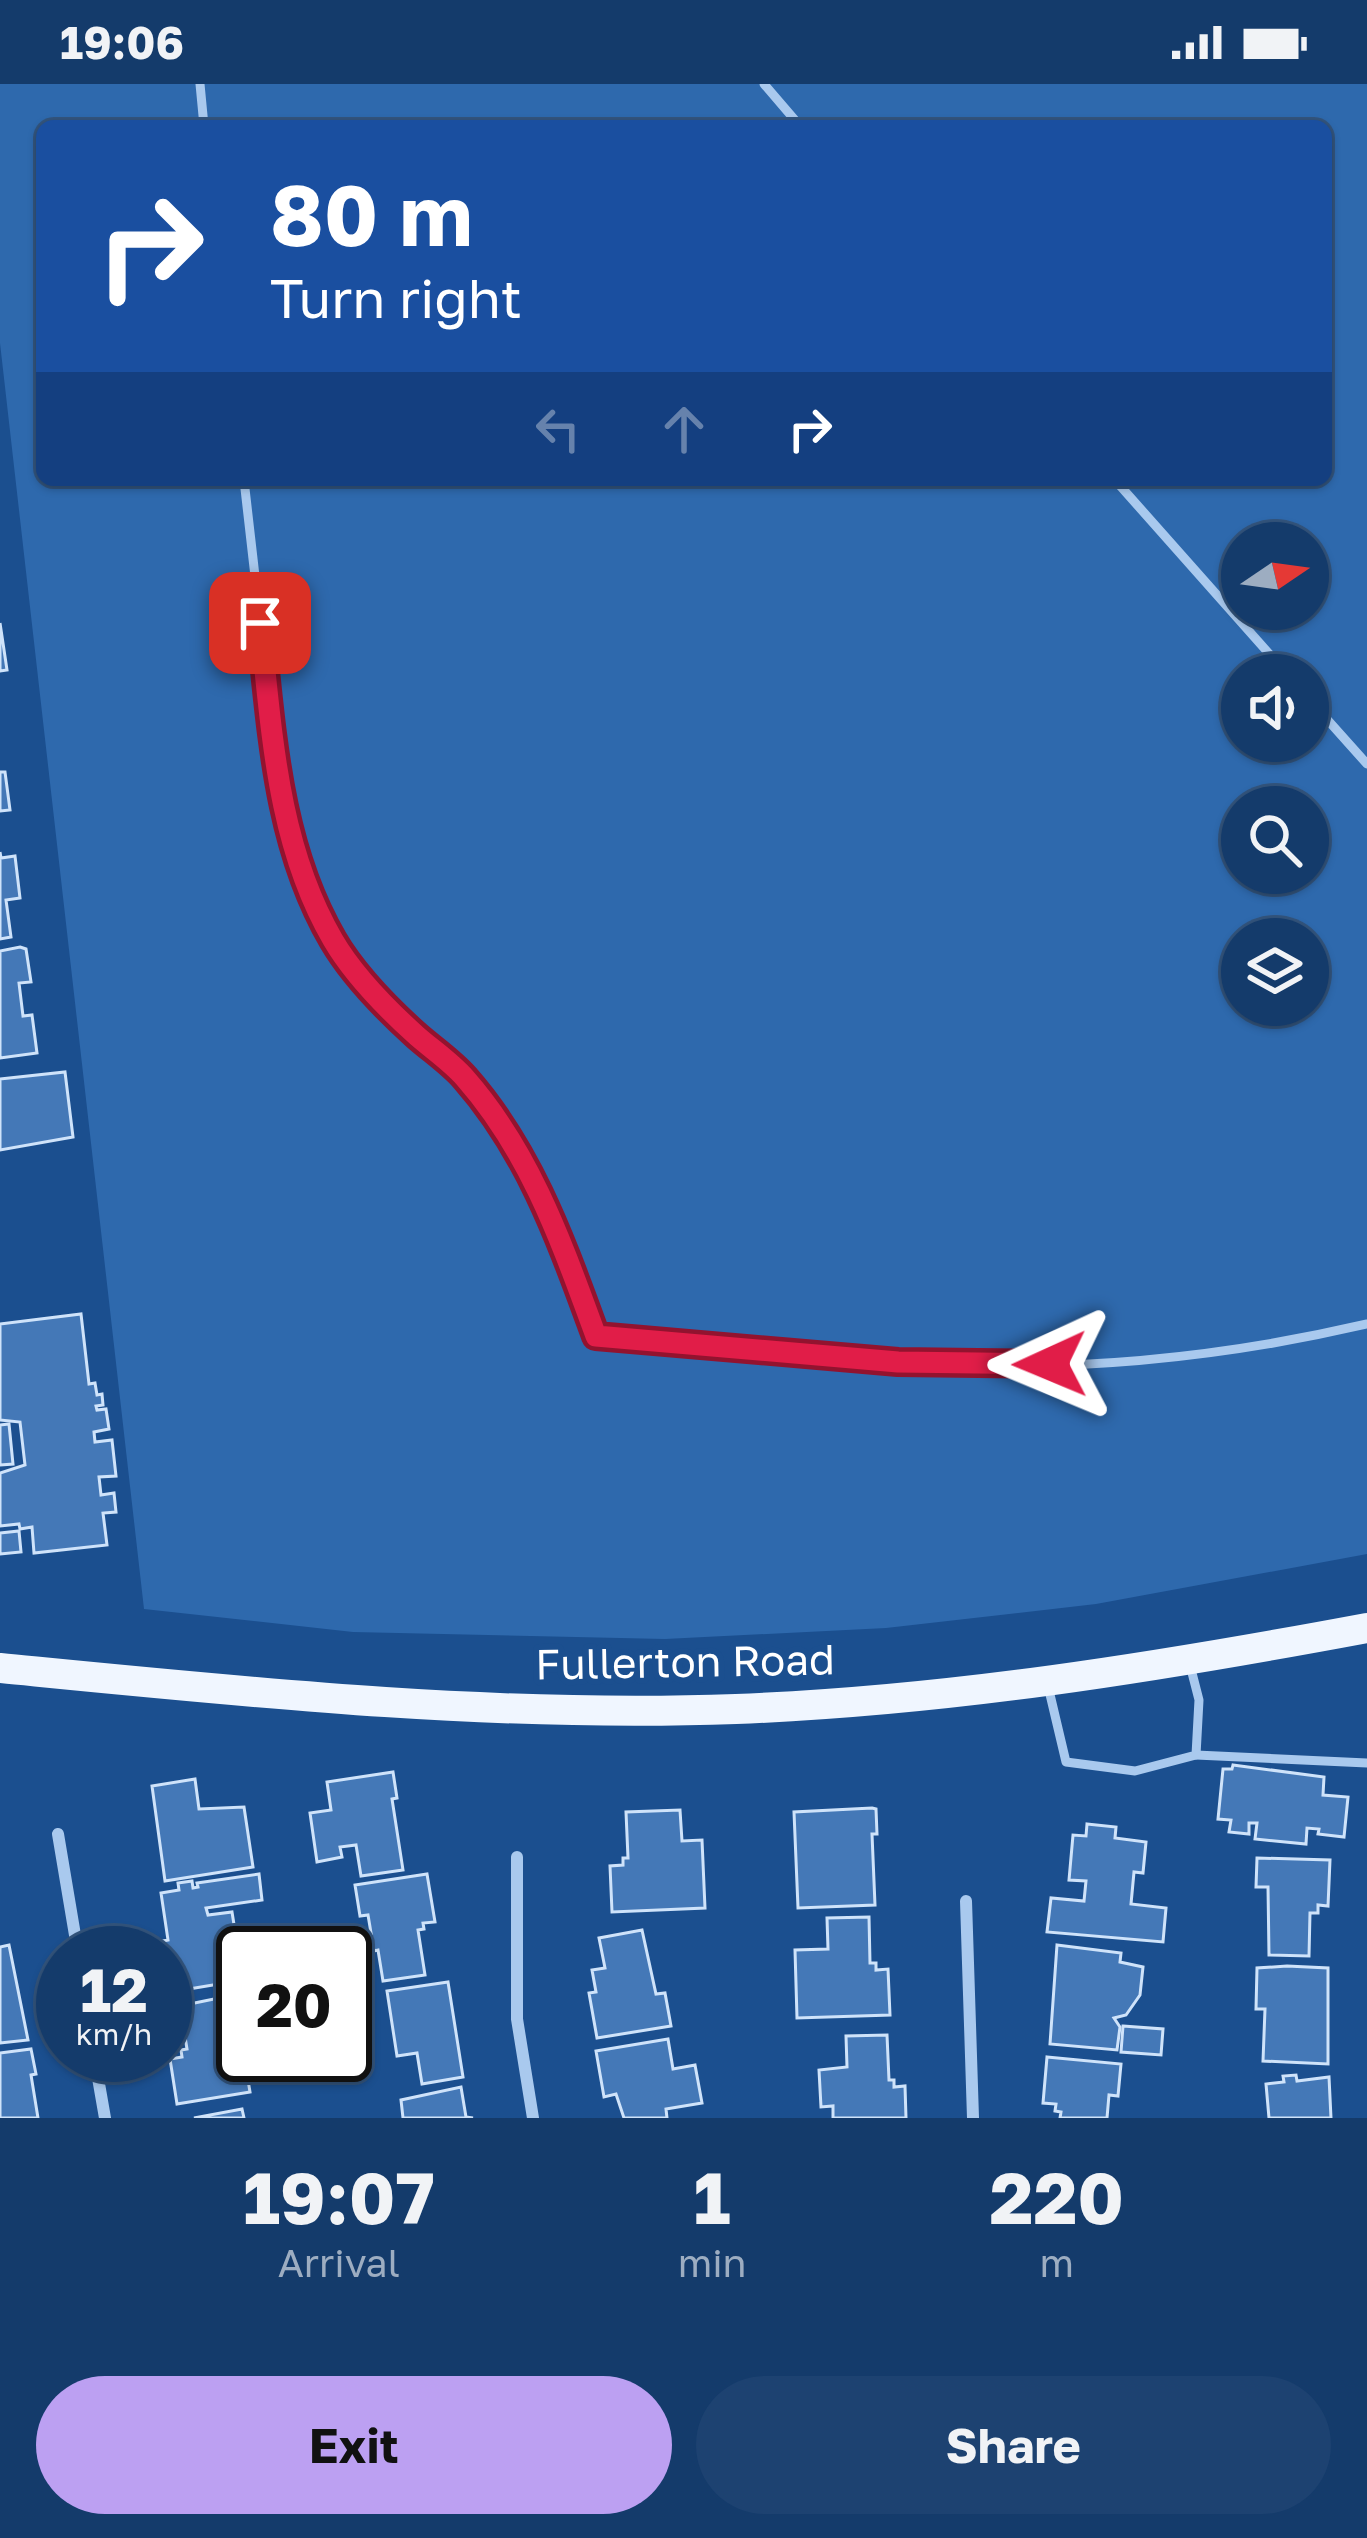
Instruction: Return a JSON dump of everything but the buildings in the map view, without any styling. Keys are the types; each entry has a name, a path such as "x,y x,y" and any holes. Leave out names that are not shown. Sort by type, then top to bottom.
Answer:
{"main road":[{"name":"Fullerton Road","path":"0,1668 449,1707 735,1708 897,1698 1047,1681 1367,1628"}],"street":[{"path":"58,1834 73,1926"},
{"path":"517,1857 517,2019 533,2118"},
{"path":"966,1901 974,2118"},
{"path":"99,2082 105,2118"}],"lane":[{"path":"200,84 203,120"},
{"path":"764,84 795,120"},
{"path":"245,486 280,795 312,895 334,942 366,984 415,1035 461,1073 524,1160 559,1234 596,1336 972,1366 1202,1354 1367,1324"},
{"path":"1120,486 1269,654"},
{"path":"1329,721 1367,764"},
{"path":"1189,1660 1199,1700 1196,1755"},
{"path":"1047,1681 1066,1762 1135,1771 1196,1755 1367,1763"}],"shaded area":[{"path":"0,84 1367,84 1367,1554 1096,1604 886,1628 665,1639 353,1632 144,1609 0,343"}],"route":[{"path":"260,623 280,795 312,895 334,942 366,984 415,1035 461,1073 489,1107 524,1160 559,1234 596,1336 898,1362 1050,1364"}]}
